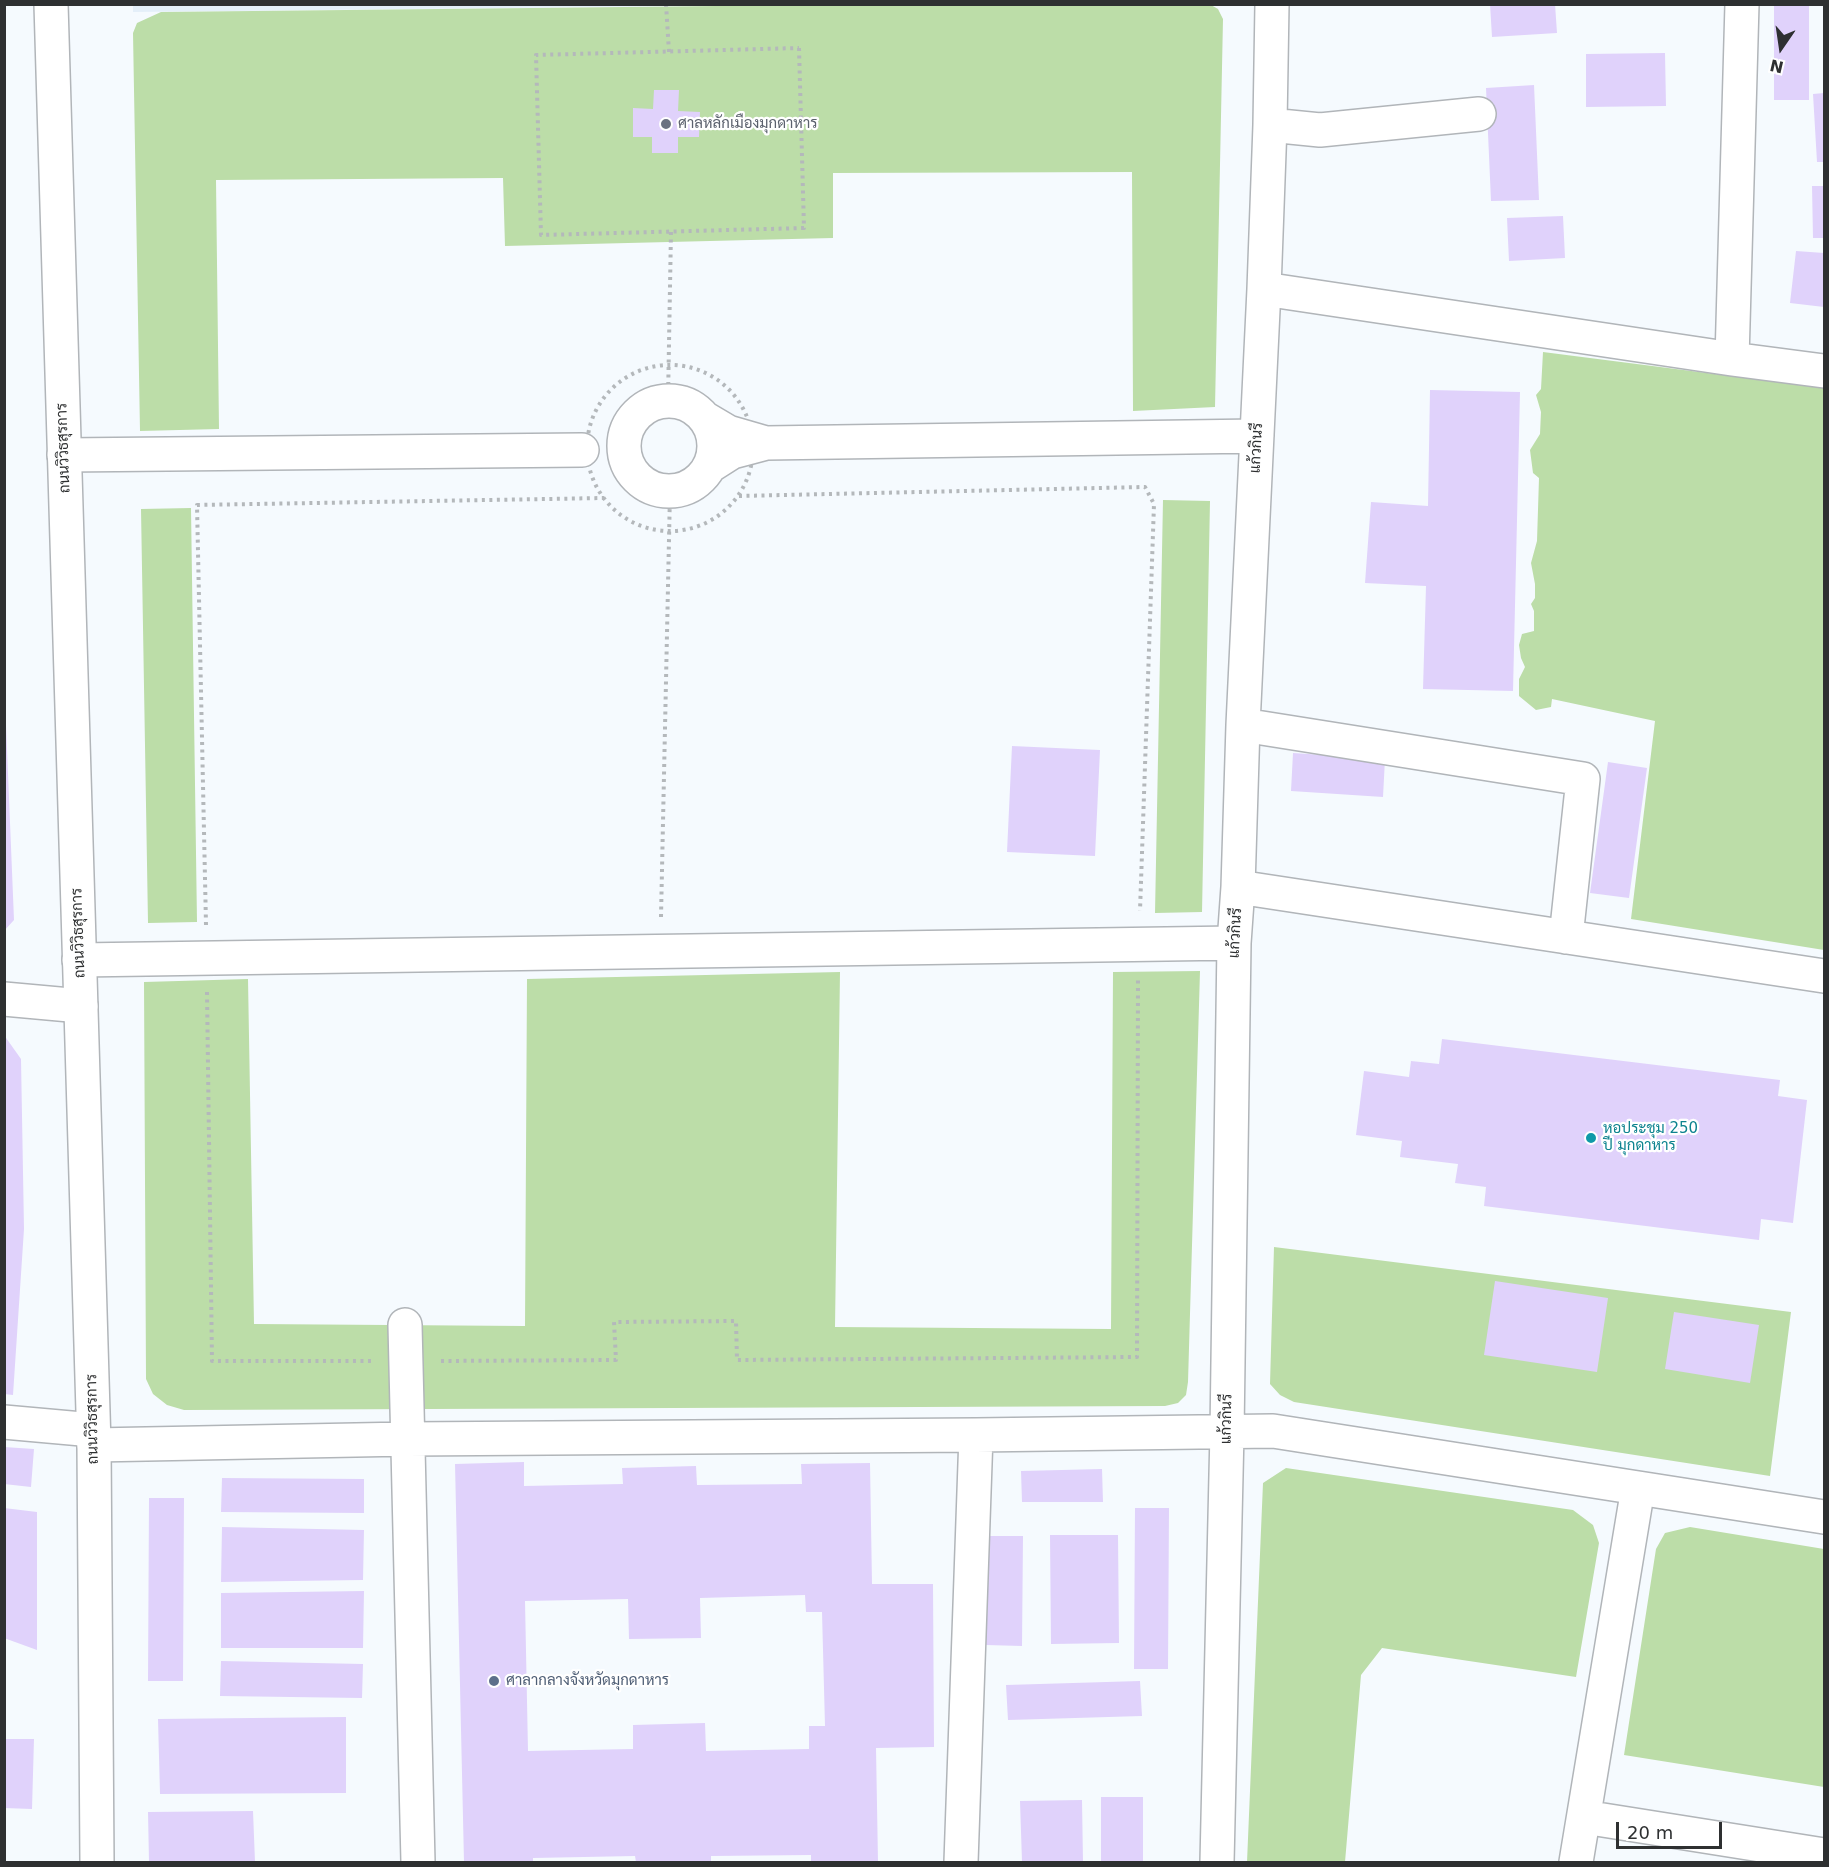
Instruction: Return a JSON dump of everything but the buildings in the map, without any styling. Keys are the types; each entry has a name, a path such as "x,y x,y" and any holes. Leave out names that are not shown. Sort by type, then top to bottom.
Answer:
{"street":[{"name":"ถนนวิวิธสุรการ","path":"51,4 94,1438 97,1863"},
{"name":"แก้วกินรี","path":"1217,1863 1227,1432 1234,942 1264,288 1272,4"},
{"path":"1732,359 1742,4"},
{"path":"1270,125 1320,130 1479,114"},
{"path":"1264,288 1824,371"},
{"path":"585,450 611,440 639,412 652,404 668,400 682,402 695,408 706,419 728,432 758,443"},
{"path":"64,455 585,450 609,458 630,470 640,481 654,489 669,492 697,483 707,472 713,460 715,445 713,431 706,419"},
{"path":"629,424 624,439 624,454 630,470"},
{"path":"710,466 732,452 758,443 1257,436"},
{"path":"1243,724 1582,779 1566,937"},
{"path":"1238,887 1824,976"},
{"path":"79,960 1234,942"},
{"path":"4,999 81,1006"},
{"path":"405,1325 418,1863"},
{"path":"4,1422 94,1438 408,1439 1273,1431 1824,1517"},
{"path":"961,1863 976,1435"},
{"path":"1576,1863 1638,1488"},
{"path":"1584,1817 1824,1856"}],"path":[{"path":"666,4 669,52"},
{"path":"799,48 804,228 541,235 536,55 669,52 799,48"},
{"path":"668,400 671,231"},
{"path":"669,363 694,368 718,379 737,398 758,443 750,474 739,496 719,516 696,528 669,531 640,526 616,512 597,489 587,463 585,450 587,434 597,407 615,384 640,370 669,363"},
{"path":"604,498 196,505 207,958 212,1361 616,1360 614,1322 736,1320 737,1360 1137,1357 1138,943 1154,504 1145,487 739,496"},
{"path":"660,951 669,492"}],"shaded area":[{"path":"133,4 776,5 133,12"}],"green space":[{"path":"809,5 1211,5 1218,9 1223,19 1215,407 1133,411 1132,172 833,173 833,238 505,246 503,178 216,180 219,429 140,431 133,33 137,23 161,12"},
{"path":"1543,352 1824,388 1824,950 1631,919 1655,721 1552,699 1551,707 1536,710 1519,696 1519,679 1525,667 1519,645 1522,634 1534,631 1534,611 1531,604 1535,598 1535,584 1531,563 1537,541 1539,478 1533,473 1530,450 1540,434 1541,412 1536,395 1541,389"},
{"path":"1163,500 1210,501 1202,912 1155,913"},
{"path":"191,508 197,922 148,923 141,509"},
{"path":"1200,971 1188,1382 1186,1395 1178,1403 1165,1406 184,1410 167,1405 153,1394 146,1379 144,982 248,979 254,1324 525,1326 527,979 840,972 835,1327 1111,1329 1113,972"},
{"path":"1274,1247 1791,1312 1770,1476 1294,1402 1280,1395 1270,1384"},
{"path":"1286,1468 1573,1510 1593,1525 1599,1543 1576,1677 1382,1648 1361,1675 1345,1862 1247,1862 1263,1483"},
{"path":"1690,1527 1824,1549 1824,1787 1624,1755 1656,1549 1665,1533"}],"place":[{"name":"ศาลหลักเมืองมุกดาหาร","path":"666,124"},
{"name":"หอประชุม 250 ปี มุกดาหาร","path":"1591,1138"},
{"name":"ศาลากลางจังหวัดมุกดาหาร","path":"494,1681"}]}
